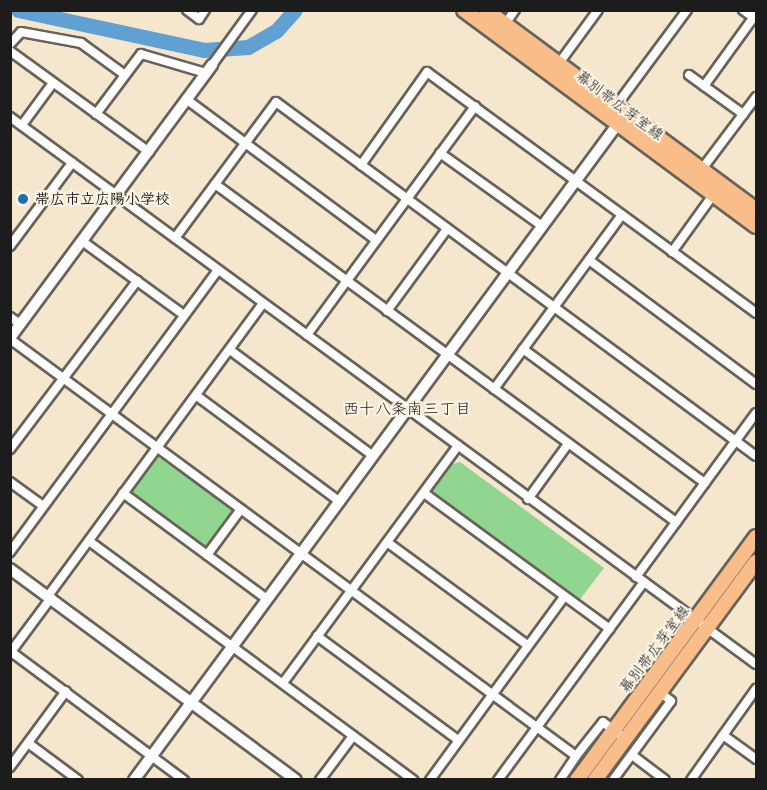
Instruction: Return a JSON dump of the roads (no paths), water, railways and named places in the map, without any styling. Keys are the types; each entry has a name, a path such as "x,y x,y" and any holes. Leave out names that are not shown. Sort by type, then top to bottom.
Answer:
{"main road":[{"name":"幕別帯広芽室線","path":"464,10 501,30 620,115 717,189 756,226"},
{"name":"幕別帯広芽室線","path":"486,10 501,30"},
{"name":"幕別帯広芽室線","path":"717,189 756,210"},
{"name":"幕別帯広芽室線","path":"577,780 756,537"},
{"name":"幕別帯広芽室線","path":"595,780 707,629 755,569"}],"street":[{"path":"187,10 199,19 205,10"},
{"path":"252,10 10,338 576,756"},
{"path":"501,30 515,10"},
{"path":"555,69 598,10"},
{"path":"134,780 576,180 687,10"},
{"path":"704,86 755,16 743,10"},
{"path":"10,44 21,32 81,43 125,75"},
{"path":"10,51 149,152"},
{"path":"96,114 141,54 209,69"},
{"path":"361,165 427,72 756,313"},
{"path":"689,75 743,114"},
{"path":"22,125 53,83"},
{"path":"698,175 756,96"},
{"path":"186,99 376,240"},
{"path":"176,238 276,102 553,309 756,456"},
{"path":"307,334 475,106"},
{"path":"10,117 756,664"},
{"path":"440,153 542,226"},
{"path":"10,246 72,163"},
{"path":"215,184 676,522"},
{"path":"672,252 717,189"},
{"path":"494,389 622,215"},
{"path":"387,311 447,229"},
{"path":"82,241 184,315"},
{"path":"588,260 756,384"},
{"path":"10,552 218,270"},
{"path":"10,449 137,281"},
{"path":"184,780 11,652 123,493 263,303"},
{"path":"10,317 20,324"},
{"path":"523,349 705,483"},
{"path":"230,350 373,456"},
{"path":"196,396 339,502"},
{"path":"636,577 756,413"},
{"path":"528,499 568,444"},
{"path":"283,683 458,446"},
{"path":"10,482 43,506"},
{"path":"123,493 267,599"},
{"path":"424,493 610,629"},
{"path":"207,555 241,509"},
{"path":"89,541 413,780"},
{"path":"387,542 527,645"},
{"path":"10,568 296,780"},
{"path":"498,780 644,582"},
{"path":"430,780 564,597"},
{"path":"317,636 458,740"},
{"path":"691,780 756,689"},
{"path":"10,767 66,691"},
{"path":"613,780 671,701 660,692"},
{"path":"560,780 603,722 626,739"},
{"path":"320,780 353,735"},
{"path":"723,735 756,759"},
{"path":"28,743 78,780"},
{"path":"632,755 665,780"}],"waterway":[{"path":"18,10 204,50 248,47 276,31 295,10"}],"place":[{"name":"帯広市立広陽小学校","path":"23,199"}],"district":[{"name":"西十八条南三丁目","path":"407,408"}]}
